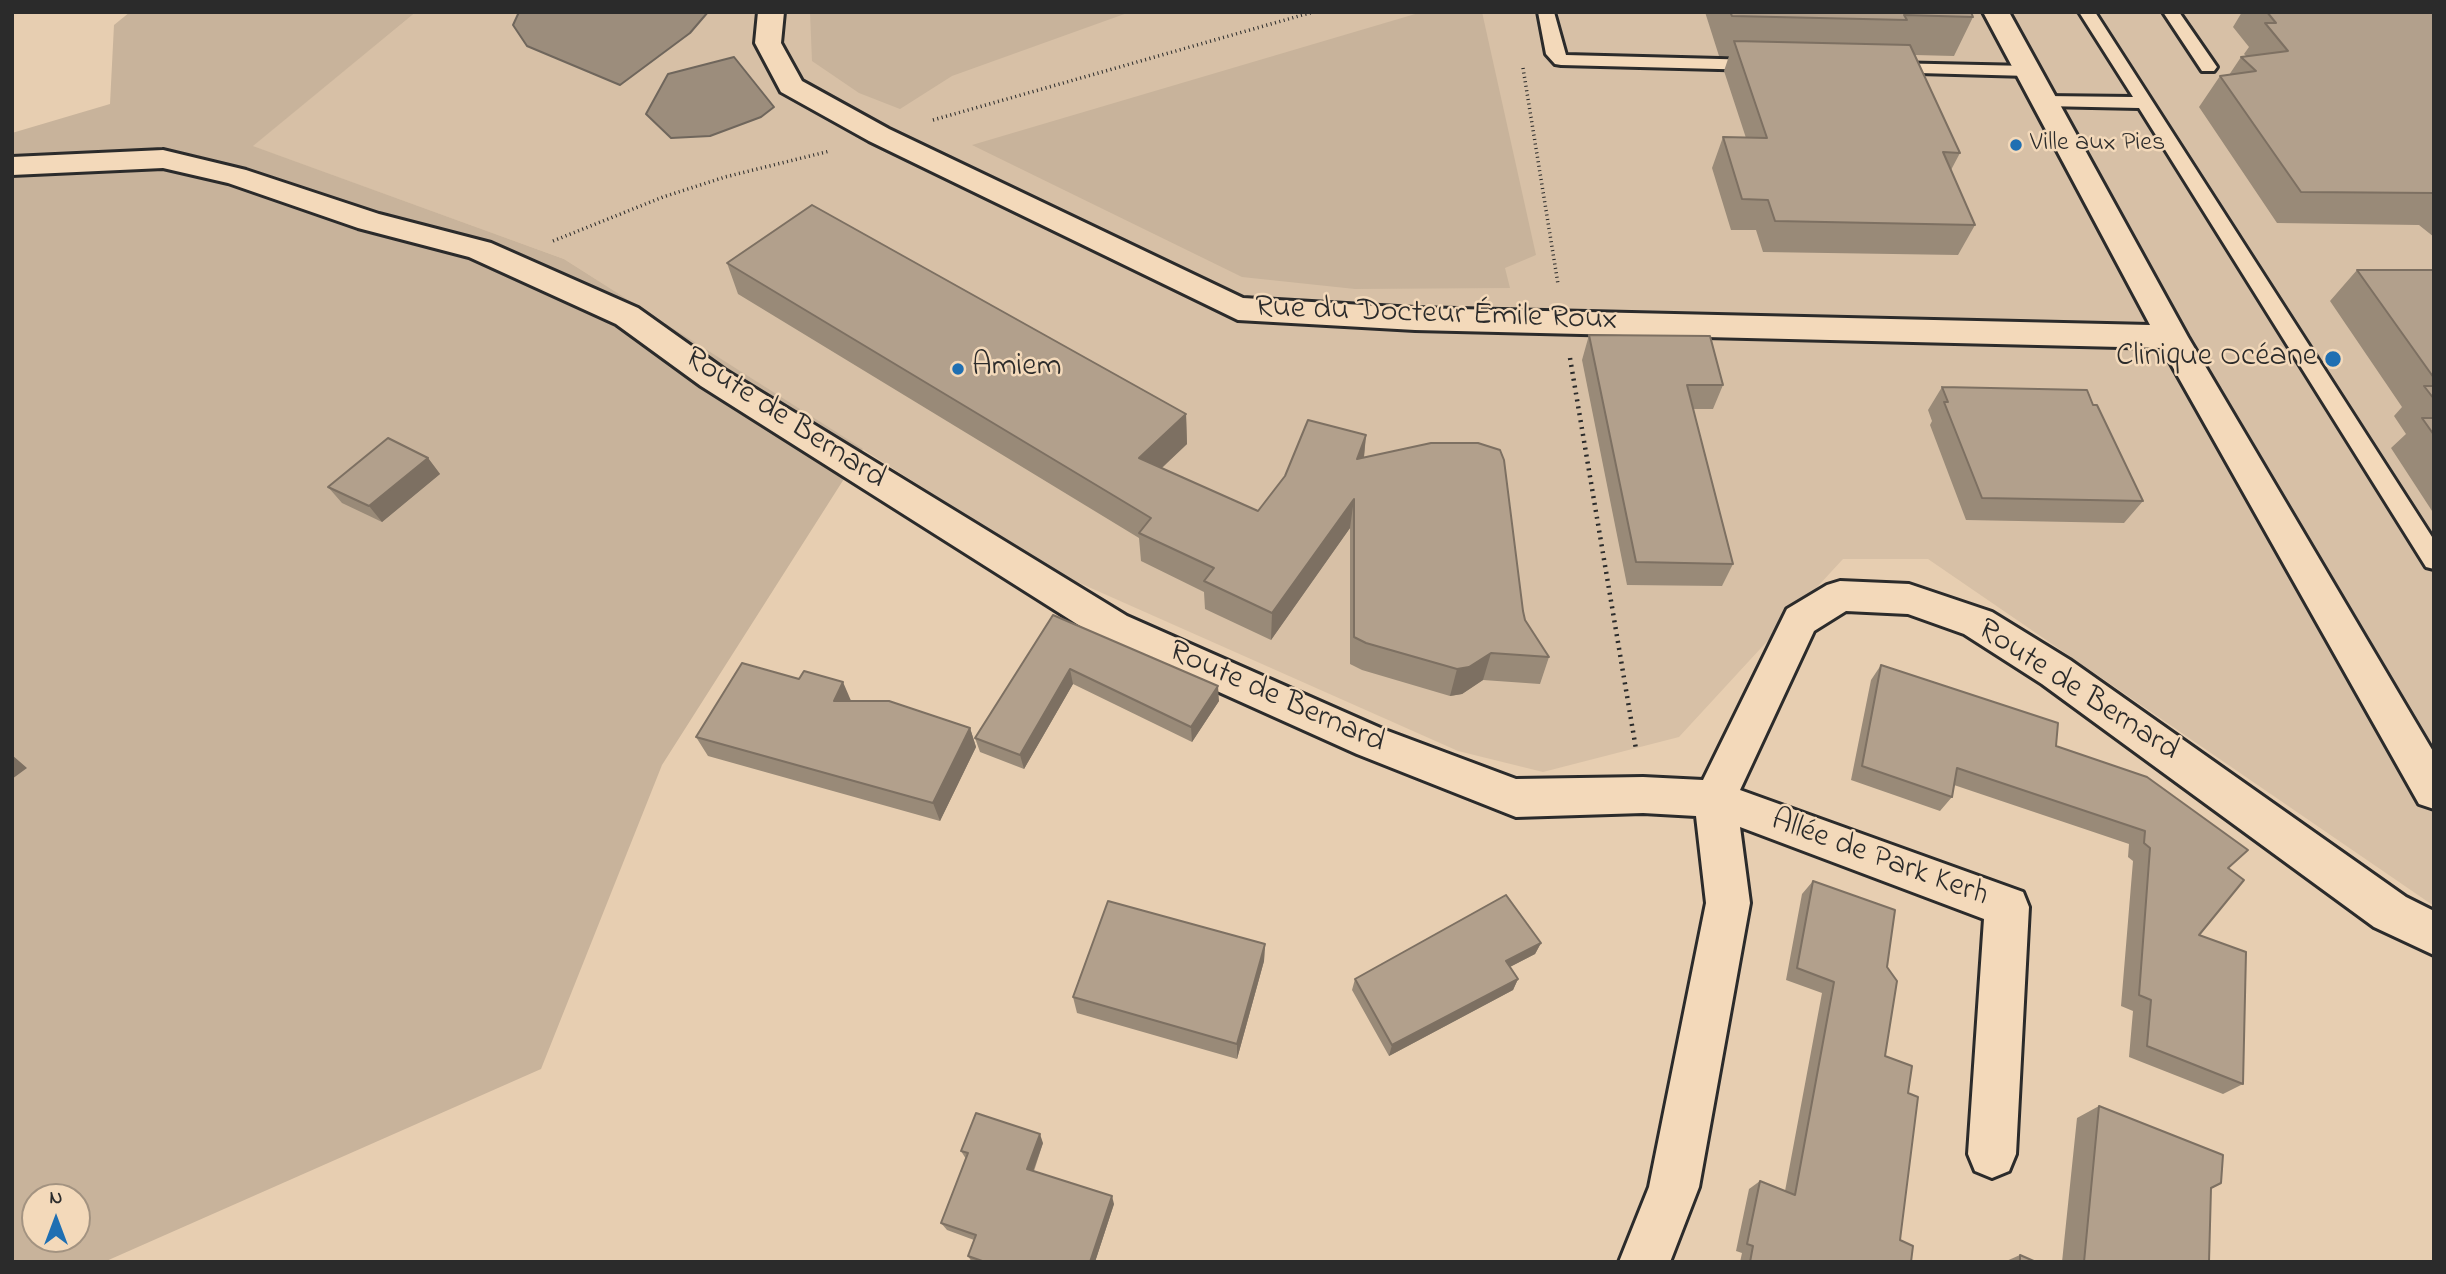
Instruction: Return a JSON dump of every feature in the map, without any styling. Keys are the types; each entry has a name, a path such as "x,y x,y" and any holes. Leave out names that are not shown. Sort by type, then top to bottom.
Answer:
{"street":[{"name":"Rue du Docteur Émile Roux","path":"771,12 768,43 791,86 878,135 1238,309 1415,319 2172,337"},
{"path":"1996,12 2172,337 2434,791"},
{"name":"Route de Bernard","path":"12,166 163,159 236,176 369,221 480,250 627,316 713,378 1113,627 1371,741 1516,798 1643,795 1715,799 1800,620 1840,596 1909,599 1978,623 2056,672 2390,912 2434,934"},
{"path":"1644,1262 1674,1187 1728,903 1715,799"},
{"name":"Allée de Park Kerh","path":"1715,799 2007,907 1992,1154"}],"lane":[{"path":"1546,12 1555,54 1561,60 1780,65"},
{"path":"2087,12 2434,560"},
{"path":"2171,12 2207,67"},
{"path":"1876,68 2028,71"},
{"path":"2044,101 2145,103"}],"path":[{"path":"508,263 556,240 663,197 725,177 824,152 1313,12"},
{"path":"1522,66 1643,795"}],"shaded area":[{"path":"130,12 416,12 253,146 564,259 863,449 662,765 541,1069 104,1262 12,1262 12,133 110,104 114,25"},
{"path":"416,12 2434,12 2434,906 1928,559 1843,559 1679,737 1543,772 1458,751 1057,573 564,259 252,146"},
{"path":"519,12 708,12 690,33 620,85 527,46 513,25"},
{"path":"810,12 1130,12 952,76 900,109 859,93 812,61"},
{"path":"1422,12 1482,12 1536,255 1505,268 1510,288 1355,289 1242,277 972,145"},
{"path":"734,57 774,107 761,117 710,136 671,138 646,114 668,74"}],"building":[{"path":"1730,12 1971,12 1973,17 1904,15 1907,20 1732,16"},
{"path":"2267,12 2434,12 2434,193 2301,192 2220,76 2256,71 2241,57 2288,51 2265,23 2276,23"},
{"path":"1734,41 1910,45 1960,153 1943,152 1975,225 1775,221 1768,200 1742,199 1723,137 1767,138"},
{"path":"812,205 1186,414 1139,458 1258,511 1285,476 1308,420 1366,435 1357,459 1431,443 1478,443 1500,450 1504,460 1525,620 1549,657 1491,653 1469,667 1457,669 1366,643 1354,637 1354,499 1272,613 1204,581 1214,568 1139,533 1151,518 727,263"},
{"path":"2357,270 2434,270 2434,378"},
{"path":"1589,335 1710,336 1723,385 1687,385 1733,564 1636,562"},
{"path":"2424,386 2434,386 2434,399"},
{"path":"1942,387 2087,390 2093,405 2097,405 2143,501 1982,498 1944,402 1948,402"},
{"path":"2422,418 2434,418 2434,435"},
{"path":"388,438 428,458 369,506 328,487"},
{"path":"1053,615 1218,686 1191,727 1070,669 1020,755 975,738"},
{"path":"742,663 799,679 804,671 843,682 834,701 889,701 970,728 933,803 696,737"},
{"path":"1881,665 2058,723 2056,746 2147,777 2248,850 2228,868 2244,880 2199,935 2246,952 2243,1084 2147,1046 2151,1000 2139,995 2150,848 2144,843 2145,831 1957,768 1952,797 1862,766"},
{"path":"1813,881 1895,910 1887,967 1897,981 1885,1056 1912,1066 1908,1093 1918,1097 1900,1240 1913,1246 1911,1262 1750,1262 1753,1246 1747,1244 1760,1181 1795,1195 1834,982 1797,968"},
{"path":"1506,895 1541,943 1506,961 1518,979 1392,1045 1355,979"},
{"path":"1108,901 1265,944 1237,1044 1073,997"},
{"path":"2099,1106 2223,1155 2221,1183 2211,1188 2209,1262 2084,1262"},
{"path":"976,1113 1040,1134 1027,1169 1112,1196 1090,1262 985,1262 968,1256 976,1235 941,1223 968,1153 961,1151"},
{"path":"2020,1255 2036,1262 2020,1262"}],"place":[{"name":"Ville aux Pies","path":"2016,145"},
{"name":"Clinique Océane","path":"2333,359"},
{"name":"Amiem","path":"958,369"}]}
